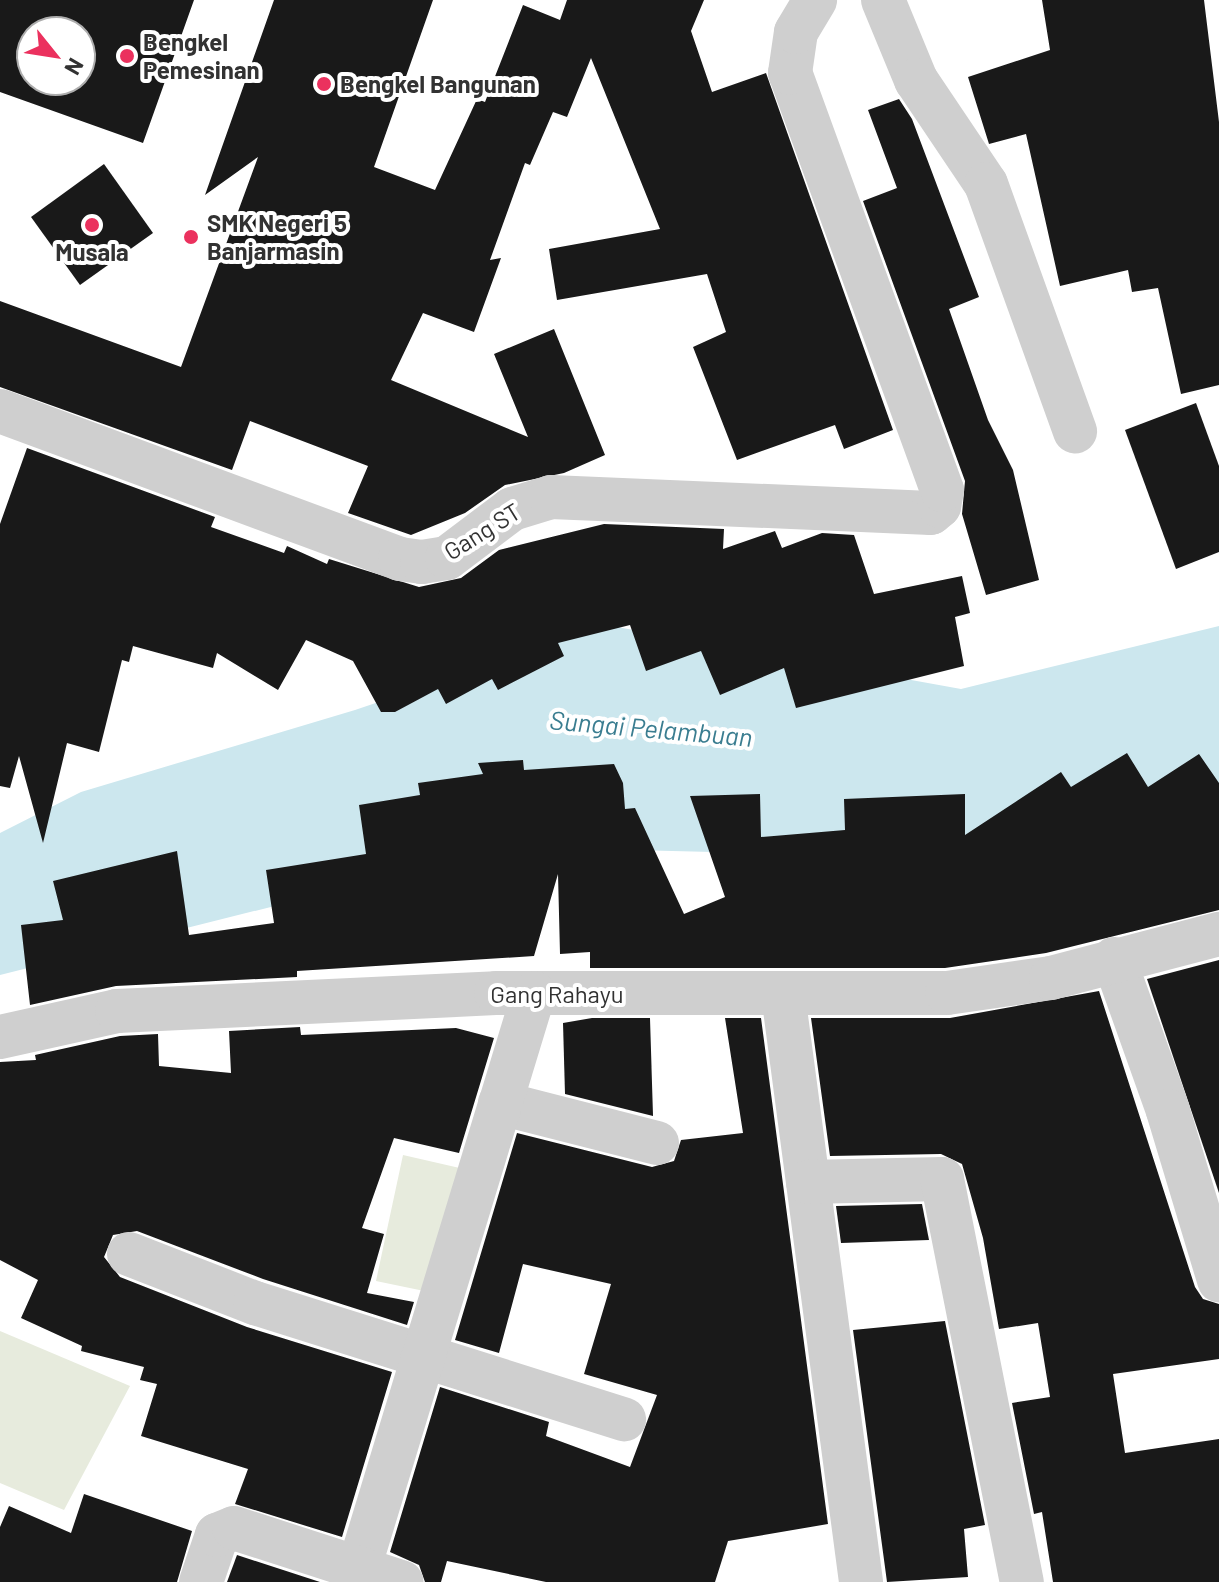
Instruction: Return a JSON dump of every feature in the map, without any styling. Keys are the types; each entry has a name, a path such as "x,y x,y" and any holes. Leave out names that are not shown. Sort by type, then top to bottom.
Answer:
{"street":[{"name":"Gang ST","path":"0,411 400,559 422,562 447,558 496,518 551,497 931,513 939,506 942,490 790,73 796,32 815,0"},
{"path":"883,0 916,80 982,175 1075,431"},
{"name":"Gang Rahayu","path":"0,1037 117,1011 534,993 947,993 1051,978 1114,959 1219,934"},
{"path":"1114,959 1168,1111 1219,1280"},
{"path":"359,1568 534,993"},
{"path":"783,994 861,1582"},
{"path":"500,1103 657,1143"},
{"path":"808,1182 942,1179 1022,1582"},
{"path":"129,1254 255,1303 624,1419"},
{"path":"201,1582 217,1535 234,1528 401,1582"}],"shaded area":[{"path":"403,1155 464,1169 429,1292 376,1281"},
{"path":"0,1331 130,1386 64,1510 0,1483"}],"water":[{"name":"Sungai Pelambuan","path":"606,625 961,689 1219,626 1219,805 1007,859 509,847 0,975 0,833 81,792 355,710"}],"building":[{"name":"Bengkel Pemesinan","path":"0,0 194,0 143,143 0,92"},
{"path":"274,0 433,0 374,167 435,190 477,99 485,102 523,5 560,20 567,0 704,0 691,31 712,92 766,73 893,430 844,449 835,425 737,460 693,347 726,332 707,274 557,300 549,249 660,229 591,58 567,117 553,112 530,165 525,163 490,260 501,258 474,332 423,313 391,380 528,437 494,354 554,329 605,455 564,473 505,485 465,513 411,535 348,513 368,466 250,421 232,470 0,387 0,301 181,367 258,157 205,195"},
{"path":"1042,0 1204,0 1219,122 1219,385 1181,394 1158,288 1132,292 1128,270 1060,286 1026,134 989,144 968,77 1050,50"},
{"path":"899,99 912,119 979,297 949,309 988,420 1013,470 1039,580 986,595 962,514 965,481 863,201 897,188 868,110"},
{"name":"Musala","path":"104,164 153,233 80,285 31,217"},
{"path":"1196,403 1219,466 1219,552 1176,569 1125,430"},
{"path":"27,448 215,517 211,527 284,553 287,546 327,564 329,559 419,587 461,578 499,550 604,524 724,529 723,549 775,531 782,548 822,533 854,535 874,594 962,576 970,613 955,617 964,666 796,708 784,668 720,695 701,651 646,671 630,625 558,643 564,656 498,690 492,679 446,704 438,689 395,712 381,712 353,661 306,640 278,690 217,653 213,668 133,646 129,662 122,660 99,752 67,743 43,843 19,756 10,788 0,786 0,524"},
{"path":"1127,753 1148,787 1199,754 1219,783 1219,910 1046,953 945,968 590,968 590,952 560,954 558,874 534,956 297,971 297,977 116,986 30,1005 21,925 63,920 53,881 177,851 189,935 274,923 266,870 366,854 359,805 420,795 418,783 483,774 478,763 523,760 524,770 614,764 623,783 625,809 635,808 684,914 725,897 690,796 760,794 761,837 845,830 844,799 965,794 965,835 1061,772 1071,787"},
{"path":"1219,960 1219,1193 1147,979"},
{"path":"1099,991 1195,1287 1203,1299 1219,1304 1219,1359 1113,1374 1125,1453 1219,1439 1219,1582 1053,1582 1042,1512 1034,1514 1012,1403 1050,1397 1038,1323 999,1329 983,1238 962,1164 941,1154 830,1156 811,1018 950,1018"},
{"path":"592,1018 650,1018 653,1116 565,1094 563,1023"},
{"path":"725,1018 761,1018 828,1524 728,1541 715,1582 546,1582 447,1561 441,1582 425,1582 419,1565 390,1552 440,1387 549,1422 546,1436 630,1467 657,1395 584,1374 611,1284 523,1264 499,1353 455,1340 517,1133 652,1167 674,1161 681,1140 743,1133"},
{"path":"300,1027 301,1035 456,1028 494,1038 459,1153 394,1138 362,1228 384,1234 367,1293 414,1302 407,1325 263,1279 137,1231 113,1235 104,1257 120,1277 247,1327 392,1372 342,1537 235,1504 248,1469 141,1436 157,1384 140,1380 144,1367 81,1351 82,1346 21,1318 38,1280 0,1260 0,1062 36,1060 35,1055 120,1036 158,1034 159,1066 231,1073 229,1031"},
{"path":"922,1204 929,1240 841,1243 836,1206"},
{"path":"945,1321 985,1525 964,1529 968,1577 887,1582 853,1330"},
{"path":"84,1494 192,1531 177,1582 0,1582 0,1527 9,1506 71,1533"},
{"path":"237,1555 320,1582 227,1582"}],"place":[{"name":"Bengkel Pemesinan","path":"127,56"},
{"name":"Bengkel Bangunan","path":"324,84"},
{"name":"Musala","path":"92,225"},
{"name":"SMK Negeri 5 Banjarmasin","path":"191,237"}]}
